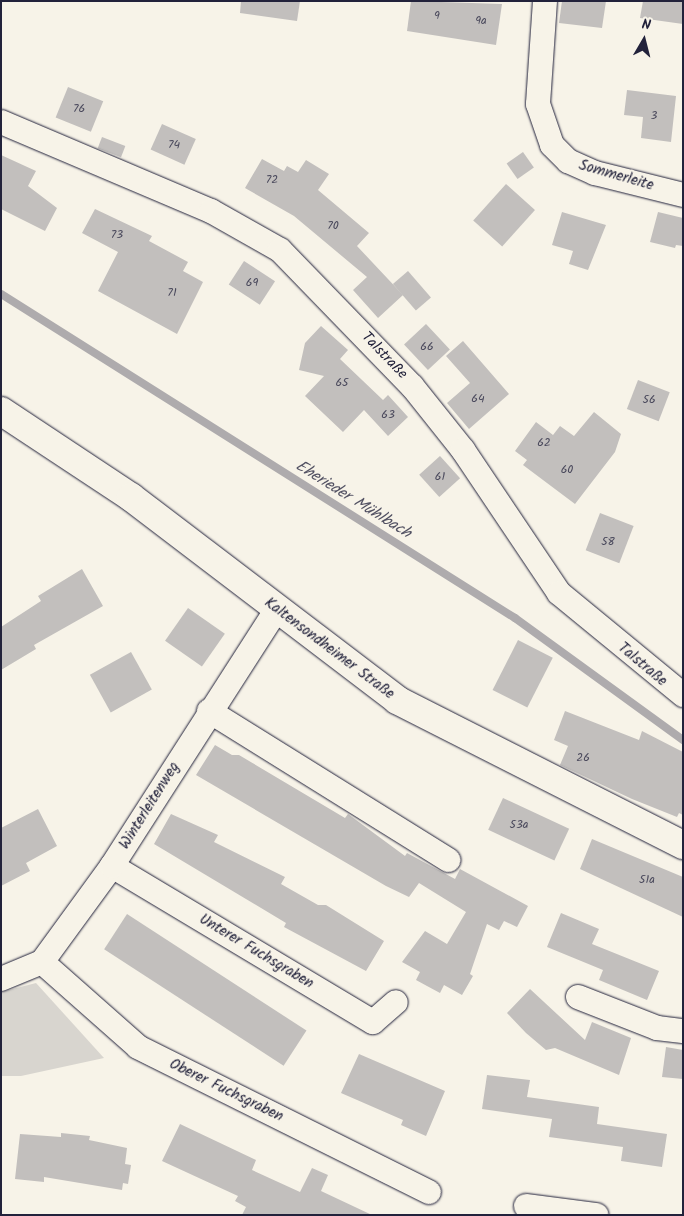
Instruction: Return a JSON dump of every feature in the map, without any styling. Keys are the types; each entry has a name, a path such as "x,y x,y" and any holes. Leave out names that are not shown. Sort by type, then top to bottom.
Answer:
{"main road":[{"name":"Kaltensondheimer Straße","path":"1,412 131,497 396,700 683,845"}],"street":[{"name":"Sommerleite","path":"546,1 538,104 552,145 568,161 595,173 683,195"},
{"name":"Talstraße","path":"1,122 211,211 280,250 412,386 463,450 559,593 683,696"},
{"name":"Winterleitenweg","path":"42,962 112,866 209,711 276,609"},
{"path":"209,711 448,860"},
{"name":"Unterer Fuchsgraben","path":"112,866 374,1022 396,1002"},
{"path":"1,979 42,962"},
{"name":"Oberer Fuchsgraben","path":"42,962 138,1047 429,1192"},
{"path":"578,997 657,1028 683,1031"},
{"path":"526,1206 596,1215"}],"shaded area":[{"path":"36,983 104,1058 21,1076 1,1076 1,992"}],"building":[{"path":"241,1 300,1 297,21 240,13"},
{"path":"411,1 502,4 496,45 407,31"},
{"path":"562,1 606,1 602,28 559,23"},
{"path":"643,1 683,1 683,24 640,18"},
{"path":"68,87 103,101 91,132 56,118"},
{"path":"627,90 676,96 671,142 641,138 643,117 624,115"},
{"path":"162,124 196,139 184,165 151,150"},
{"path":"102,137 125,146 121,157 98,148"},
{"path":"523,152 534,168 518,179 507,163"},
{"path":"1,155 36,171 28,186 57,208 45,231 1,209"},
{"path":"262,159 284,171 287,166 298,172 306,160 329,174 318,190 369,233 357,246 403,295 378,318 353,290 367,277 294,216 245,188"},
{"path":"506,184 535,210 502,247 473,220"},
{"path":"95,209 152,236 149,241 188,262 183,271 203,282 177,334 98,291 118,252 82,233"},
{"path":"562,212 606,225 588,270 569,264 573,251 552,245"},
{"path":"658,212 683,218 683,246 676,245 675,248 650,242"},
{"path":"244,261 275,281 260,305 229,284"},
{"path":"408,271 431,297 416,311 393,284"},
{"path":"426,324 450,350 428,370 404,344"},
{"path":"321,326 348,350 340,359 383,400 388,395 408,417 388,436 364,410 343,432 305,396 324,376 299,370 305,343"},
{"path":"463,341 509,394 469,429 447,403 470,383 446,356"},
{"path":"638,380 670,392 659,421 627,409"},
{"path":"594,412 621,434 615,452 575,504 523,465 527,460 515,451 536,422 553,435 560,426 574,436"},
{"path":"440,456 460,478 439,497 419,475"},
{"path":"600,513 634,526 619,563 586,550"},
{"path":"82,569 103,606 34,645 36,649 1,670 1,627 41,601 38,596"},
{"path":"188,608 225,634 202,667 165,641"},
{"path":"518,640 553,658 527,708 493,690"},
{"path":"131,652 152,690 111,712 90,675"},
{"path":"565,711 639,740 642,731 683,752 683,815 679,813 677,817 632,799 560,765 568,746 554,740"},
{"path":"215,745 232,755 239,755 345,818 348,814 405,856 407,853 455,879 460,869 528,906 517,927 504,921 499,930 487,924 470,974 473,976 462,995 444,985 440,993 416,980 420,972 402,962 425,931 447,944 466,912 419,883 409,897 386,886 196,775"},
{"path":"503,798 569,829 554,861 488,830"},
{"path":"38,809 57,846 26,863 30,871 1,886 1,828"},
{"path":"171,814 218,835 214,842 285,877 281,884 318,905 326,905 384,941 366,971 284,927 286,923 154,844"},
{"path":"592,839 683,877 683,917 580,869"},
{"path":"561,913 599,929 592,944 659,971 647,1000 599,980 603,970 547,947"},
{"path":"127,914 306,1031 284,1066 104,949"},
{"path":"530,989 585,1040 592,1022 631,1038 619,1075 555,1048 546,1050 526,1033 507,1013"},
{"path":"666,1047 683,1050 683,1079 662,1077"},
{"path":"359,1054 445,1091 426,1136 401,1125 403,1120 341,1093"},
{"path":"487,1075 530,1080 527,1097 599,1107 597,1124 667,1134 662,1167 621,1161 623,1147 549,1137 552,1119 482,1109"},
{"path":"180,1124 256,1160 252,1170 300,1192 312,1168 328,1175 321,1191 372,1215 242,1215 246,1207 235,1201 238,1196 162,1161"},
{"path":"61,1133 90,1136 89,1140 127,1148 125,1164 131,1165 128,1184 123,1183 122,1190 44,1177 44,1182 15,1179 20,1134 61,1137"}],"waterway":[{"name":"Eherieder Mühlbach","path":"1,294 515,618 683,740"}]}
